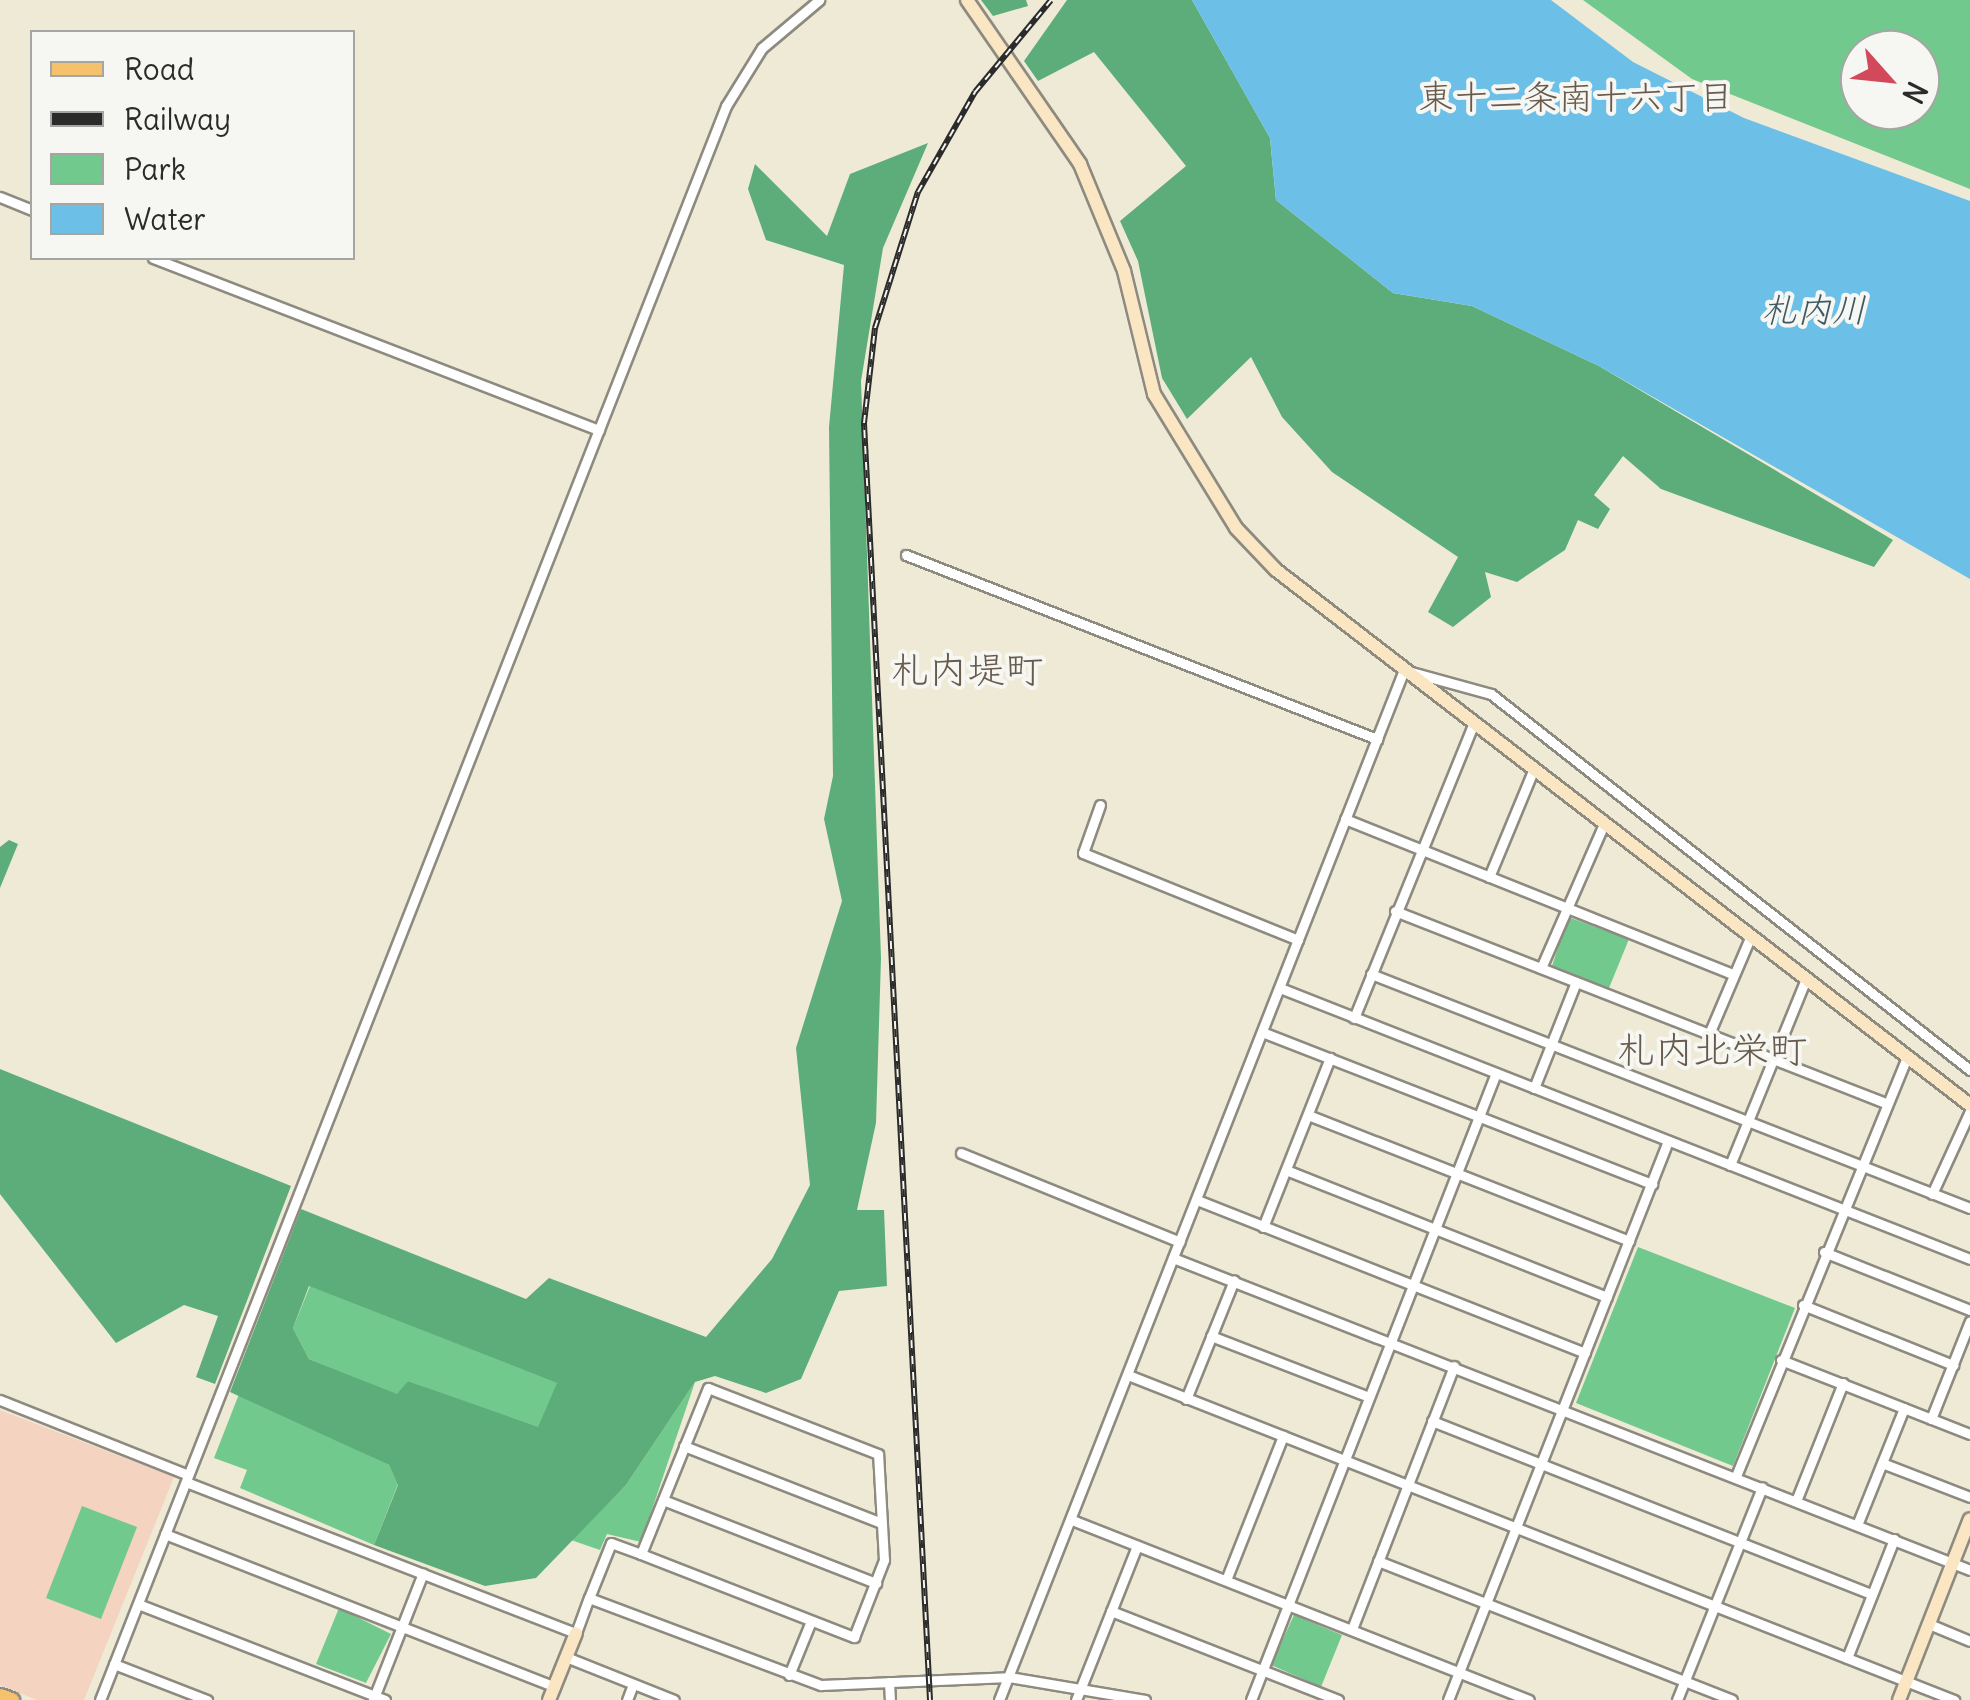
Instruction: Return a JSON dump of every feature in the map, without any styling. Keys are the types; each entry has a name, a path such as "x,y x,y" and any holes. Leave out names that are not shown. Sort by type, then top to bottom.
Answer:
{"main road":[{"path":"0,1696 11,1700"}],"street":[{"path":"100,1700 742,74 819,0"},
{"path":"967,0 1080,164 1124,270 1154,394 1207,486 1276,570 1970,1108 1932,1194"},
{"path":"0,197 30,209"},
{"path":"158,260 599,430"},
{"path":"906,554 1378,738"},
{"path":"999,1700 1404,670"},
{"path":"1404,670 1490,694 1970,1070"},
{"path":"1354,1018 1473,725"},
{"path":"1489,877 1533,771"},
{"path":"1100,805 1084,854 1298,940"},
{"path":"1345,819 1734,974"},
{"path":"1541,968 1602,826"},
{"path":"1395,911 1883,1102"},
{"path":"1709,1034 1750,938"},
{"path":"1371,974 1970,1208"},
{"path":"1730,1164 1806,979"},
{"path":"1534,1088 1576,982"},
{"path":"1280,988 1970,1259"},
{"path":"1262,1032 1652,1184"},
{"path":"1736,1476 1883,1102 1907,1056"},
{"path":"1264,1227 1330,1058"},
{"path":"1251,1700 1496,1073"},
{"path":"1308,1115 1630,1241"},
{"path":"1448,1700 1668,1140"},
{"path":"961,1153 1180,1242"},
{"path":"1286,1170 1607,1296"},
{"path":"1197,1200 1585,1352"},
{"path":"1824,1252 1970,1310"},
{"path":"1174,1258 1970,1570"},
{"path":"1186,1399 1234,1280"},
{"path":"1803,1306 1953,1365"},
{"path":"1931,1420 1970,1321"},
{"path":"1210,1336 1370,1397"},
{"path":"1782,1360 1970,1434"},
{"path":"1352,1629 1454,1366"},
{"path":"1128,1375 1954,1700"},
{"path":"1796,1501 1843,1383"},
{"path":"164,1534 402,1626 552,1693 611,1542 641,1554 811,1621 854,1637 876,1582 882,1523 878,1454 708,1388 641,1554"},
{"path":"0,1400 576,1633"},
{"path":"1857,1525 1904,1408"},
{"path":"1432,1421 1872,1594"},
{"path":"1226,1580 1283,1436"},
{"path":"684,1446 882,1523"},
{"path":"1882,1463 1970,1498"},
{"path":"1677,1700 1762,1487"},
{"path":"663,1500 876,1582"},
{"path":"1899,1700 1970,1519"},
{"path":"1072,1520 1530,1700"},
{"path":"1847,1658 1894,1539"},
{"path":"1076,1700 1137,1546"},
{"path":"1378,1560 1732,1700"},
{"path":"138,1604 378,1699 424,1573"},
{"path":"590,1598 789,1676 830,1686 1009,1677 1082,1686 1145,1700"},
{"path":"1111,1611 1338,1700"},
{"path":"789,1676 811,1621"},
{"path":"1929,1624 1970,1640"},
{"path":"566,1658 674,1700"},
{"path":"114,1664 207,1700"},
{"path":"889,1682 890,1700"},
{"path":"627,1700 633,1684"}],"shaded area":[{"path":"0,1410 174,1477 84,1700 37,1700 0,1685"}],"green space":[{"path":"981,0 1026,0 1028,6 993,16"},
{"path":"1067,0 1192,0 1270,138 1276,200 1393,293 1472,306 1599,366 1893,540 1874,567 1661,489 1623,456 1594,495 1610,509 1598,529 1578,520 1565,550 1517,582 1485,572 1491,597 1453,627 1428,612 1458,557 1332,472 1282,417 1251,357 1187,419 1162,378 1138,261 1120,221 1186,166 1094,52 1038,81 1024,61"},
{"path":"1583,0 1970,0 1970,189 1692,79"},
{"path":"928,143 883,248 861,381 881,958 876,1123 857,1210 884,1210 887,1286 839,1291 801,1379 766,1393 715,1376 695,1382 626,1485 536,1578 485,1586 374,1545 398,1485 389,1465 230,1392 301,1209 526,1299 549,1278 706,1337 772,1259 810,1185 796,1048 842,901 824,819 833,776 829,427 844,265 766,240 748,189 755,164 827,236 850,174","holes":["309,1286 557,1383 538,1427 408,1381 397,1394 309,1359 293,1328"]},
{"path":"9,840 18,844 0,888 0,847"},
{"path":"1568,917 1629,939 1609,988 1552,966"},
{"path":"0,1069 291,1186 215,1384 196,1377 218,1316 184,1305 116,1343 0,1194"},
{"path":"1638,1247 1795,1308 1733,1466 1576,1403"},
{"path":"310,1286 558,1383 538,1428 408,1381 398,1395 309,1359 293,1328"},
{"path":"695,1382 641,1542 607,1534 600,1550 571,1540 626,1485"},
{"path":"239,1394 389,1465 398,1484 374,1545 240,1488 247,1470 214,1458"},
{"path":"82,1506 137,1527 101,1619 46,1598"},
{"path":"339,1608 391,1634 366,1683 316,1664"},
{"path":"1294,1615 1342,1635 1321,1687 1271,1665"}],"water":[{"name":"札内川","path":"1192,0 1551,0 1633,62 1744,118 1970,201 1970,579 1599,366 1472,306 1393,293 1276,200 1270,138"}],"railway":[{"path":"930,1700 864,423 875,328 918,192 975,92 1051,0"}],"district":[{"name":"東十二条南十六丁目","path":"1576,96"},
{"name":"札内堤町","path":"967,670"},
{"name":"札内北栄町","path":"1712,1050"}]}
